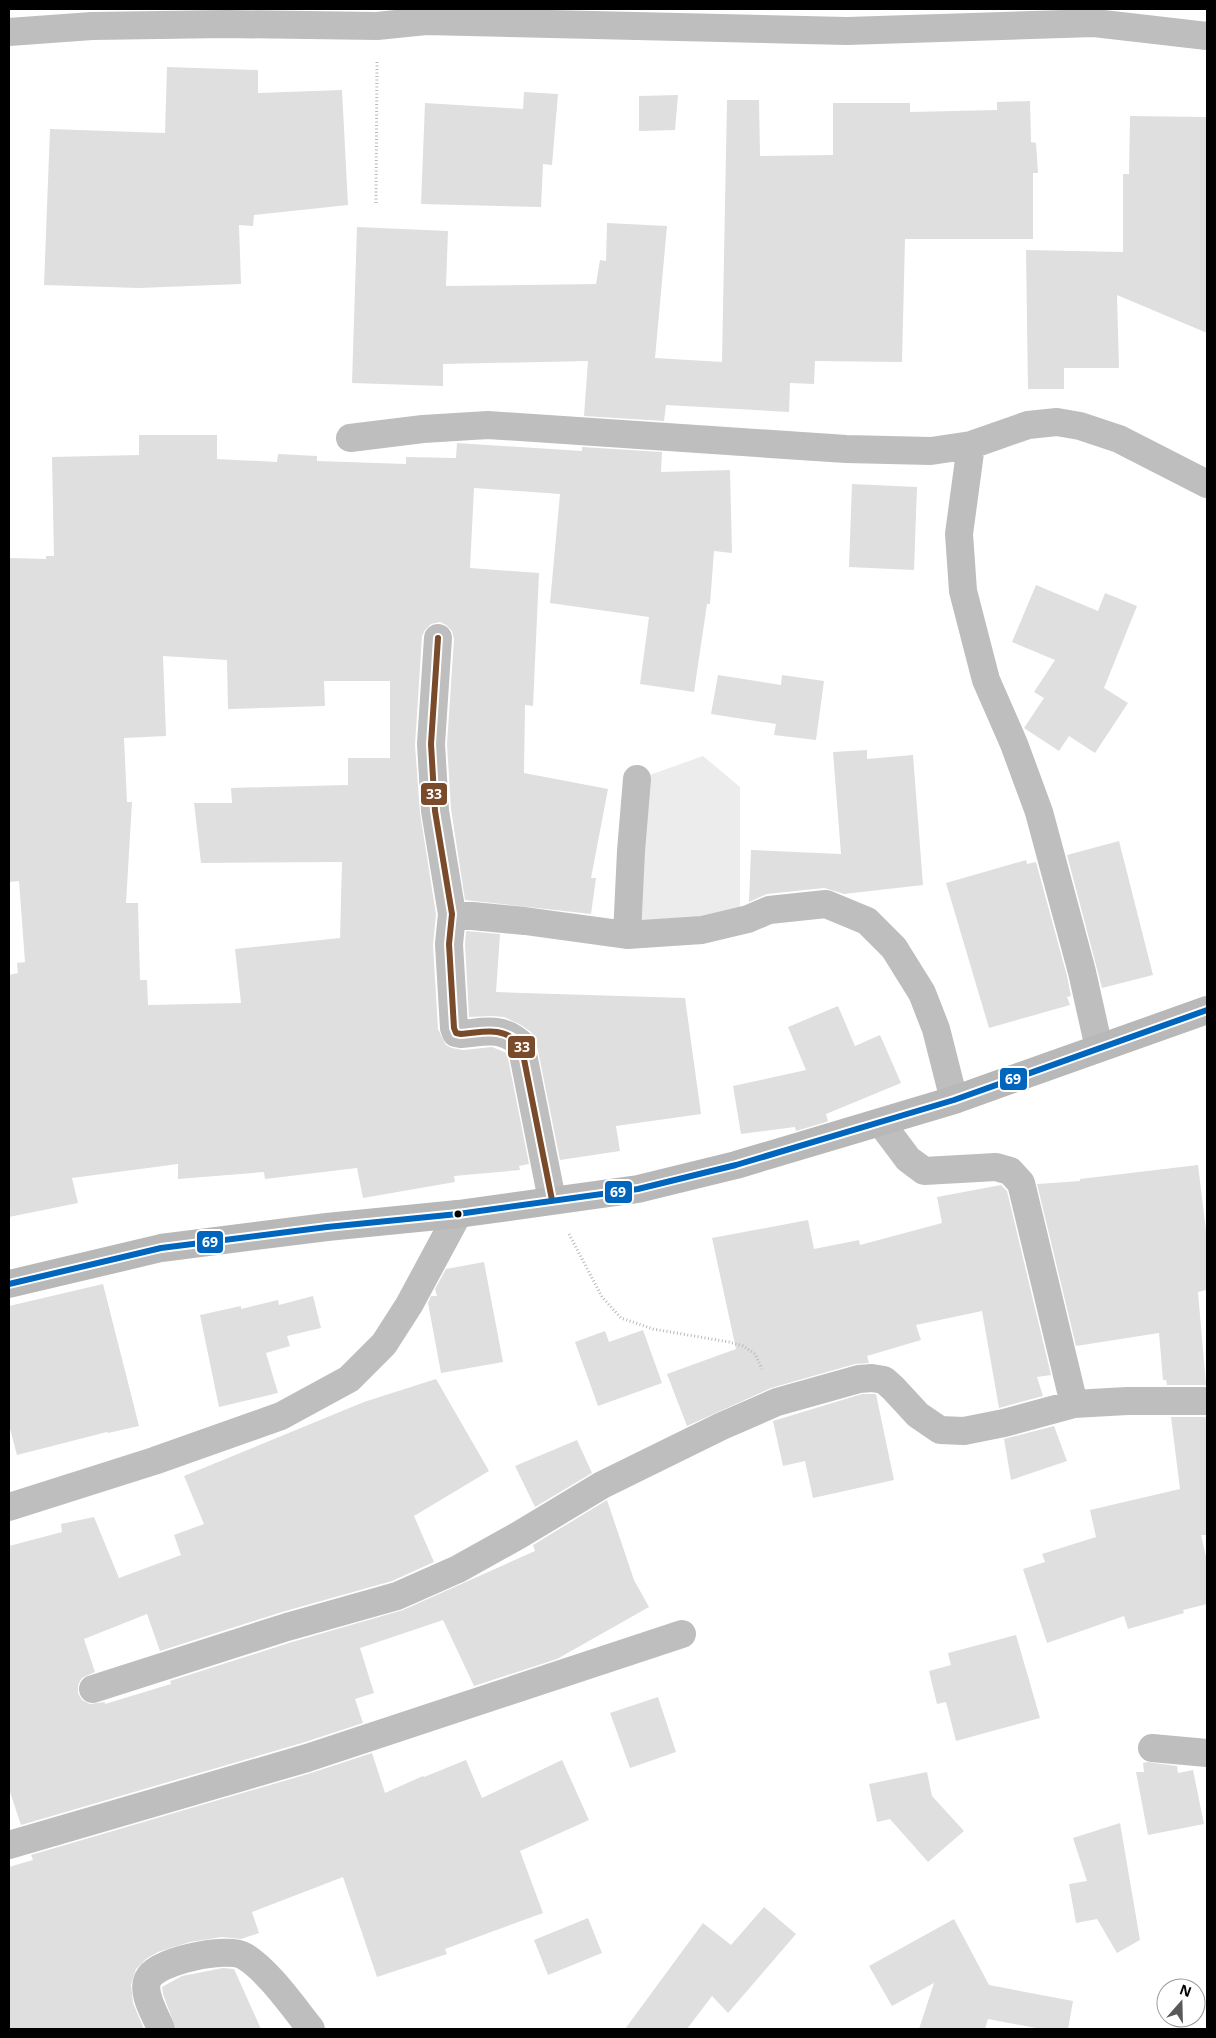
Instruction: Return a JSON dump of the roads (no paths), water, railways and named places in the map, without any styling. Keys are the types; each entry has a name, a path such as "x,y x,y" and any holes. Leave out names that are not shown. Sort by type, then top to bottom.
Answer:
{"street":[{"path":"9,32 92,26 384,18 426,21 847,31 1095,16 1207,36"},
{"path":"350,438 423,429 488,425 846,449 931,451 971,446 1028,424 1057,422 1080,426 1119,439 1207,484"},
{"path":"971,446 959,534 963,591 986,680 1014,744 1039,812 1082,972 1099,1048"},
{"path":"438,638 432,753 436,811 452,914 449,944 454,1028 456,1033 461,1034 499,1031 513,1036 521,1044 552,1200"},
{"path":"627,936 637,779"},
{"path":"452,914 525,921 627,936 702,930 748,919 769,910 826,904 867,921 894,948 922,993 936,1029 954,1100"},
{"path":"9,1284 161,1248 300,1230 458,1214 638,1189 736,1166 881,1123 954,1100 1207,1010"},
{"path":"881,1123 908,1159 924,1171 996,1167 1010,1171 1021,1183 1074,1404"},
{"path":"9,1507 154,1461 281,1416 349,1379 384,1344 458,1214"},
{"path":"93,1689 287,1627 397,1596 458,1569 602,1485 650,1461 777,1402 859,1380 872,1378 884,1380 918,1415 940,1430 964,1431 1004,1423 1074,1404 1136,1401 1207,1401"},
{"path":"9,1845 307,1758 682,1634"},
{"path":"1152,1748 1207,1753"},
{"path":"161,2029 146,1991 148,1978 160,1967 204,1954 226,1952 242,1955 258,1966 311,2029"}]}
